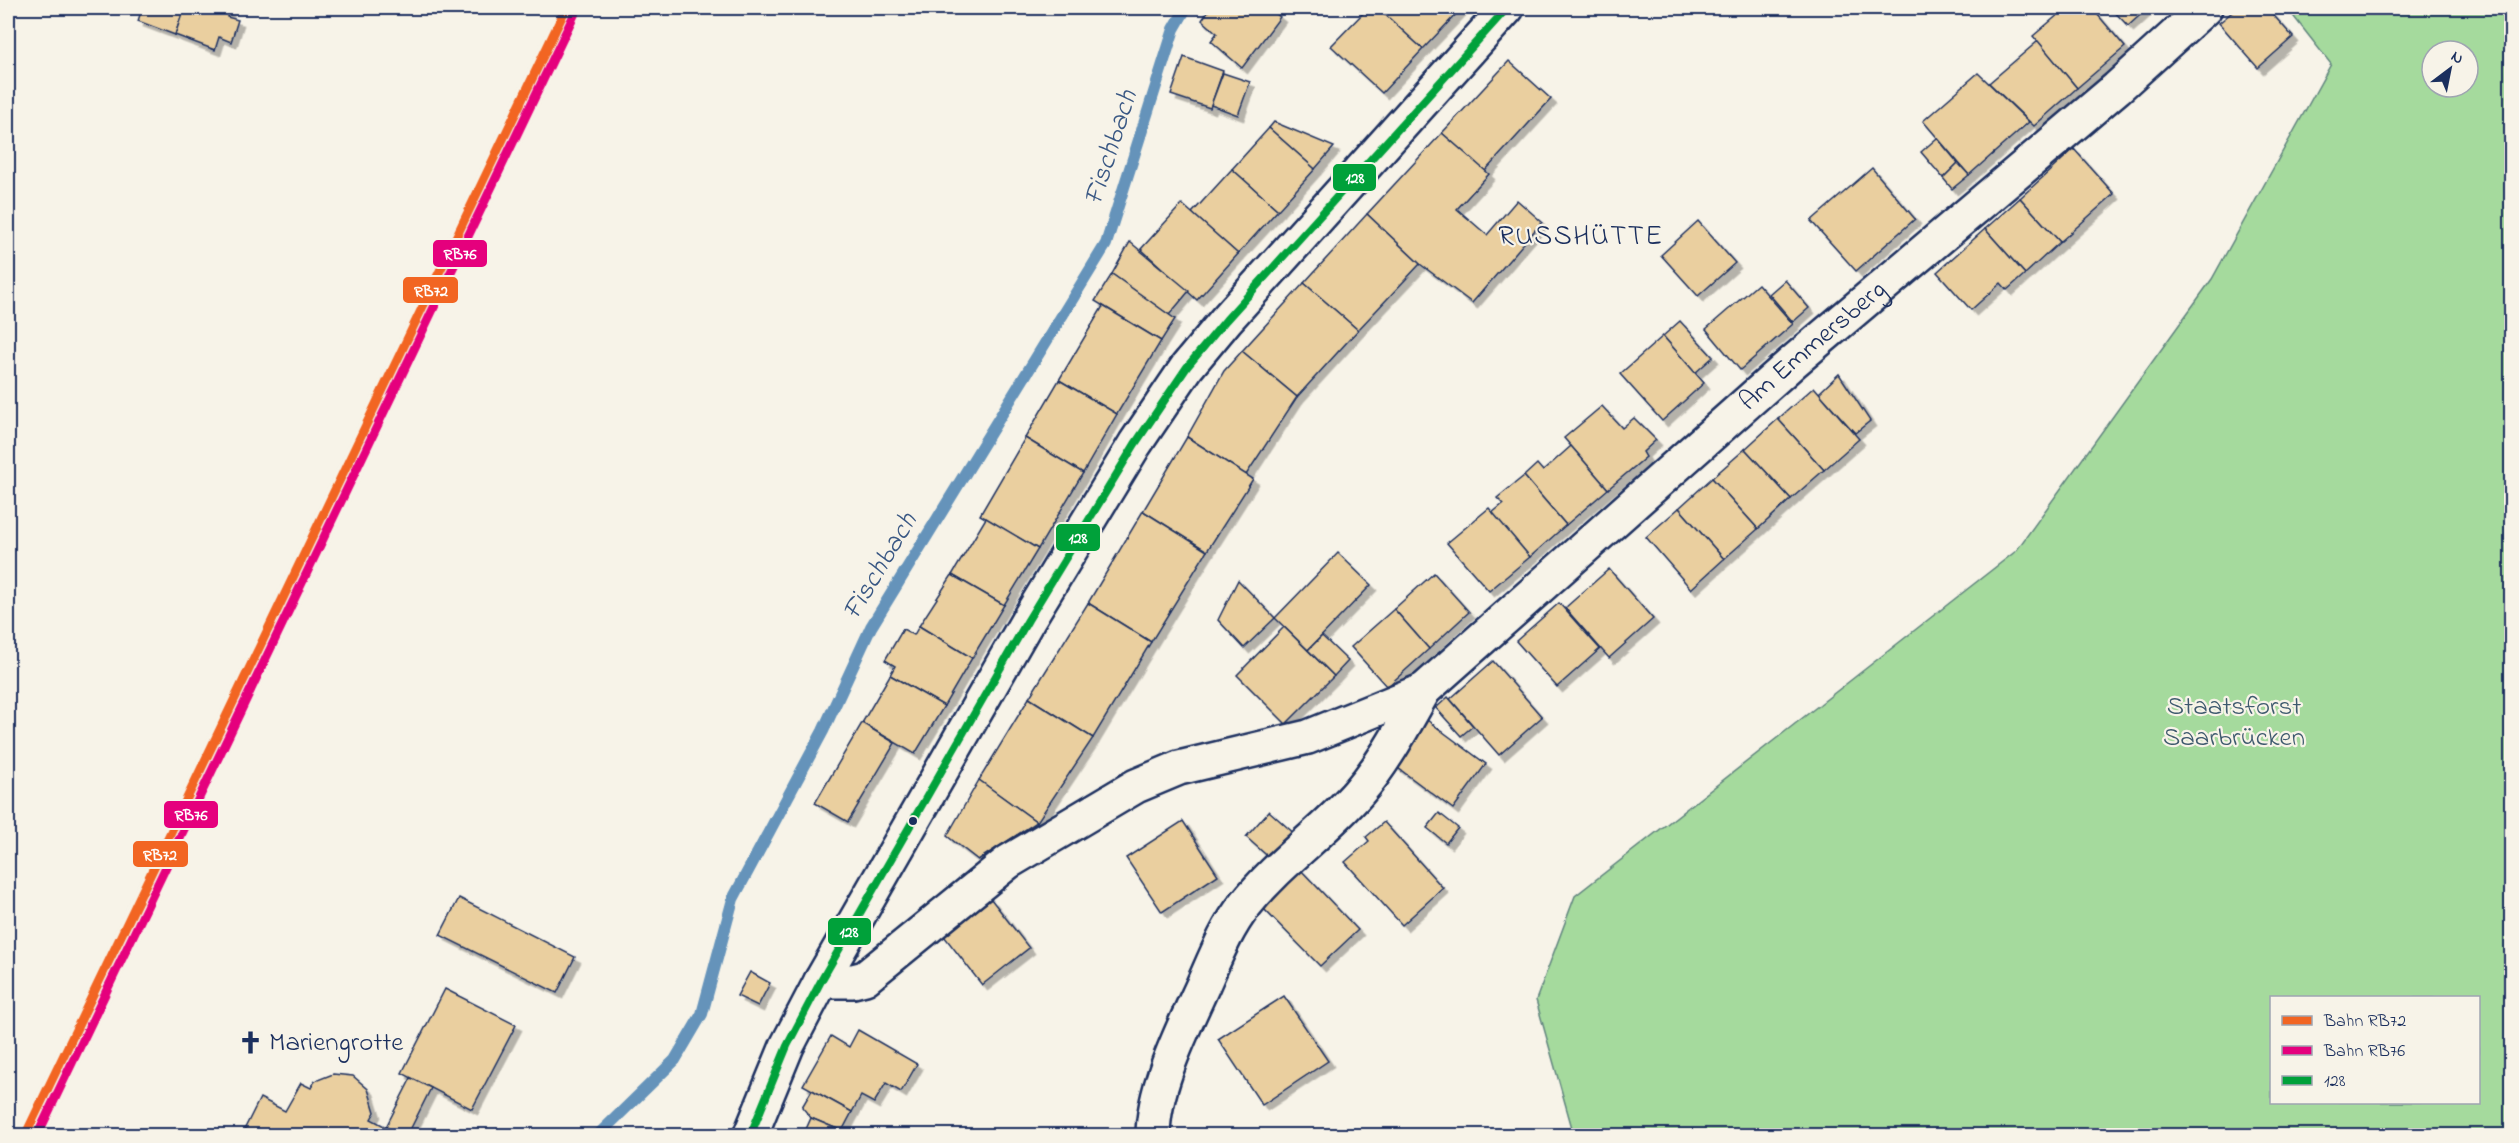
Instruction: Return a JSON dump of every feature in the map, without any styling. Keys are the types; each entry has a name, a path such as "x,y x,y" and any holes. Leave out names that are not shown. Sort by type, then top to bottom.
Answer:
{"street":[{"path":"750,1136 787,1046 821,981 1028,620 1135,444 1187,367 1226,320 1507,8"},
{"name":"Am Emmersberg","path":"1153,1136 1153,1121 1161,1088 1187,1021 1224,938 1244,906 1257,891 1358,793 1384,758 1424,690 1793,362 2108,96 2205,8"},
{"name":"Am Emmersberg","path":"821,981 853,981 865,978 1008,862 1136,786 1179,768 1308,737 1424,690"}],"green space":[{"name":"Staatsforst Saarbrücken","path":"2287,8 2511,8 2511,1135 1574,1135 1536,1000 1575,896 2016,551 2212,279 2331,64"}],"building":[{"path":"142,8 184,8 175,35 138,21"},
{"path":"184,8 229,8 227,17 238,20 231,42 219,37 215,50 175,35"},
{"path":"1210,8 1269,8 1280,17 1242,68 1211,41 1217,33 1202,20"},
{"path":"1368,8 1378,8 1423,49 1382,93 1331,46"},
{"path":"1378,8 1462,8 1423,49"},
{"path":"2066,8 2092,8 2125,47 2077,88 2033,36"},
{"path":"2111,8 2148,8 2128,26"},
{"path":"2237,8 2267,8 2293,37 2258,68 2219,23"},
{"path":"2038,41 2077,88 2034,126 1989,83"},
{"path":"1184,57 1223,71 1210,108 1171,95"},
{"path":"1509,61 1551,99 1485,171 1442,133"},
{"path":"1223,73 1250,82 1238,115 1211,105"},
{"path":"1978,73 2029,122 1969,175 1923,121"},
{"path":"1274,122 1334,147 1315,169 1269,128"},
{"path":"1269,128 1315,169 1278,210 1232,169"},
{"path":"1442,133 1489,174 1457,209 1487,235 1517,200 1542,222 1472,303 1420,264 1367,214"},
{"path":"1937,138 1958,163 1943,178 1921,152"},
{"path":"2074,149 2114,194 2060,242 2020,198"},
{"path":"1958,163 1969,175 1952,189 1943,178"},
{"path":"1872,168 1915,219 1856,271 1811,221"},
{"path":"1232,169 1278,210 1238,254 1192,213"},
{"path":"2020,198 2060,242 2025,274 1985,229"},
{"path":"1182,204 1238,254 1197,300 1141,249"},
{"path":"1367,214 1420,264 1358,330 1304,283"},
{"path":"1698,221 1735,263 1698,296 1661,255"},
{"path":"1985,229 2025,274 2007,290 2001,283 1971,310 1937,272"},
{"path":"1130,242 1189,291 1169,315 1112,274"},
{"path":"1112,274 1175,319 1161,341 1095,301"},
{"path":"1785,280 1809,308 1793,322 1769,294"},
{"path":"1304,283 1358,330 1297,397 1242,351"},
{"path":"1758,284 1793,324 1740,370 1706,329"},
{"path":"1103,306 1161,341 1117,414 1059,380"},
{"path":"1680,321 1713,357 1695,373 1663,336"},
{"path":"1663,336 1704,383 1662,421 1620,374"},
{"path":"1242,351 1297,397 1246,475 1187,437 1224,371"},
{"path":"1839,374 1870,421 1855,433 1819,393"},
{"path":"1059,380 1117,414 1083,473 1025,438"},
{"path":"1814,387 1859,439 1824,470 1778,419"},
{"path":"1602,406 1622,428 1634,418 1656,440 1643,452 1646,457 1608,489 1564,438"},
{"path":"1778,419 1824,470 1791,499 1745,449"},
{"path":"1187,437 1253,479 1207,551 1143,511"},
{"path":"1025,438 1083,473 1038,549 980,515"},
{"path":"1571,446 1608,489 1566,525 1524,476 1537,464 1543,471"},
{"path":"1745,449 1791,499 1758,529 1712,478"},
{"path":"1524,476 1566,525 1530,557 1492,513 1503,504 1497,498"},
{"path":"1712,478 1758,529 1724,559 1679,508"},
{"path":"1489,508 1530,557 1489,591 1447,543"},
{"path":"1679,508 1724,559 1691,589 1646,537"},
{"path":"1143,511 1207,551 1151,642 1088,603"},
{"path":"986,518 1038,549 1004,605 952,575"},
{"path":"1338,553 1371,585 1308,650 1275,618"},
{"path":"1609,569 1653,619 1609,658 1565,608"},
{"path":"1434,573 1469,612 1429,649 1394,609"},
{"path":"952,575 1004,605 972,658 919,626"},
{"path":"1238,580 1275,618 1244,648 1218,620"},
{"path":"1088,603 1151,642 1093,738 1029,698"},
{"path":"1559,603 1600,649 1557,687 1516,641"},
{"path":"1394,609 1429,649 1387,687 1351,647"},
{"path":"919,626 972,658 944,706 890,675 895,666 885,660 903,629 914,635"},
{"path":"1284,627 1334,676 1286,724 1237,675"},
{"path":"1322,636 1348,661 1334,676 1308,650"},
{"path":"1493,661 1542,717 1499,755 1450,699"},
{"path":"890,675 944,706 915,754 862,723"},
{"path":"1448,697 1473,726 1461,736 1436,708"},
{"path":"1029,698 1093,738 1037,822 979,780"},
{"path":"1427,720 1486,764 1453,809 1394,765"},
{"path":"862,723 895,743 848,822 815,803"},
{"path":"979,780 1037,822 978,860 947,836"},
{"path":"1269,811 1297,836 1273,861 1246,837"},
{"path":"1439,813 1458,828 1446,843 1427,828"},
{"path":"1183,821 1218,875 1162,912 1126,858"},
{"path":"1384,822 1443,888 1402,925 1345,862 1369,841 1366,837"},
{"path":"1299,868 1358,930 1320,966 1260,905"},
{"path":"459,898 575,957 557,993 440,935"},
{"path":"991,899 1029,948 982,985 944,936"},
{"path":"750,972 770,983 758,1006 737,996"},
{"path":"445,989 516,1025 472,1109 402,1073"},
{"path":"1284,996 1328,1061 1262,1105 1218,1039"},
{"path":"858,1030 917,1064 901,1092 886,1083 874,1103 861,1096 852,1112 803,1085 831,1036 849,1047"},
{"path":"333,1074 353,1076 368,1089 375,1112 371,1119 403,1136 241,1136 260,1098 285,1111 301,1083 311,1088 315,1081"},
{"path":"411,1078 431,1088 407,1136 403,1136 386,1127"},
{"path":"812,1090 852,1112 842,1131 811,1118 802,1107"},
{"path":"811,1118 842,1131 851,1136 803,1136"}],"waterway":[{"name":"Fischbach","path":"597,1136 675,1060 702,1014 733,899 823,731 871,627 1106,244 1174,29 1186,8"}],"rail line":[{"name":"RB72","path":"25,1136 566,8"},
{"name":"RB76","path":"37,1136 575,13"}],"transit line":[{"name":"128","path":"750,1136 787,1046 821,981 1028,620 1135,444 1187,367 1226,320 1507,8"}],"place":[{"name":"Mariengrotte","path":"251,1043"}],"district":[{"name":"RUSSHÜTTE","path":"1581,237"}]}
